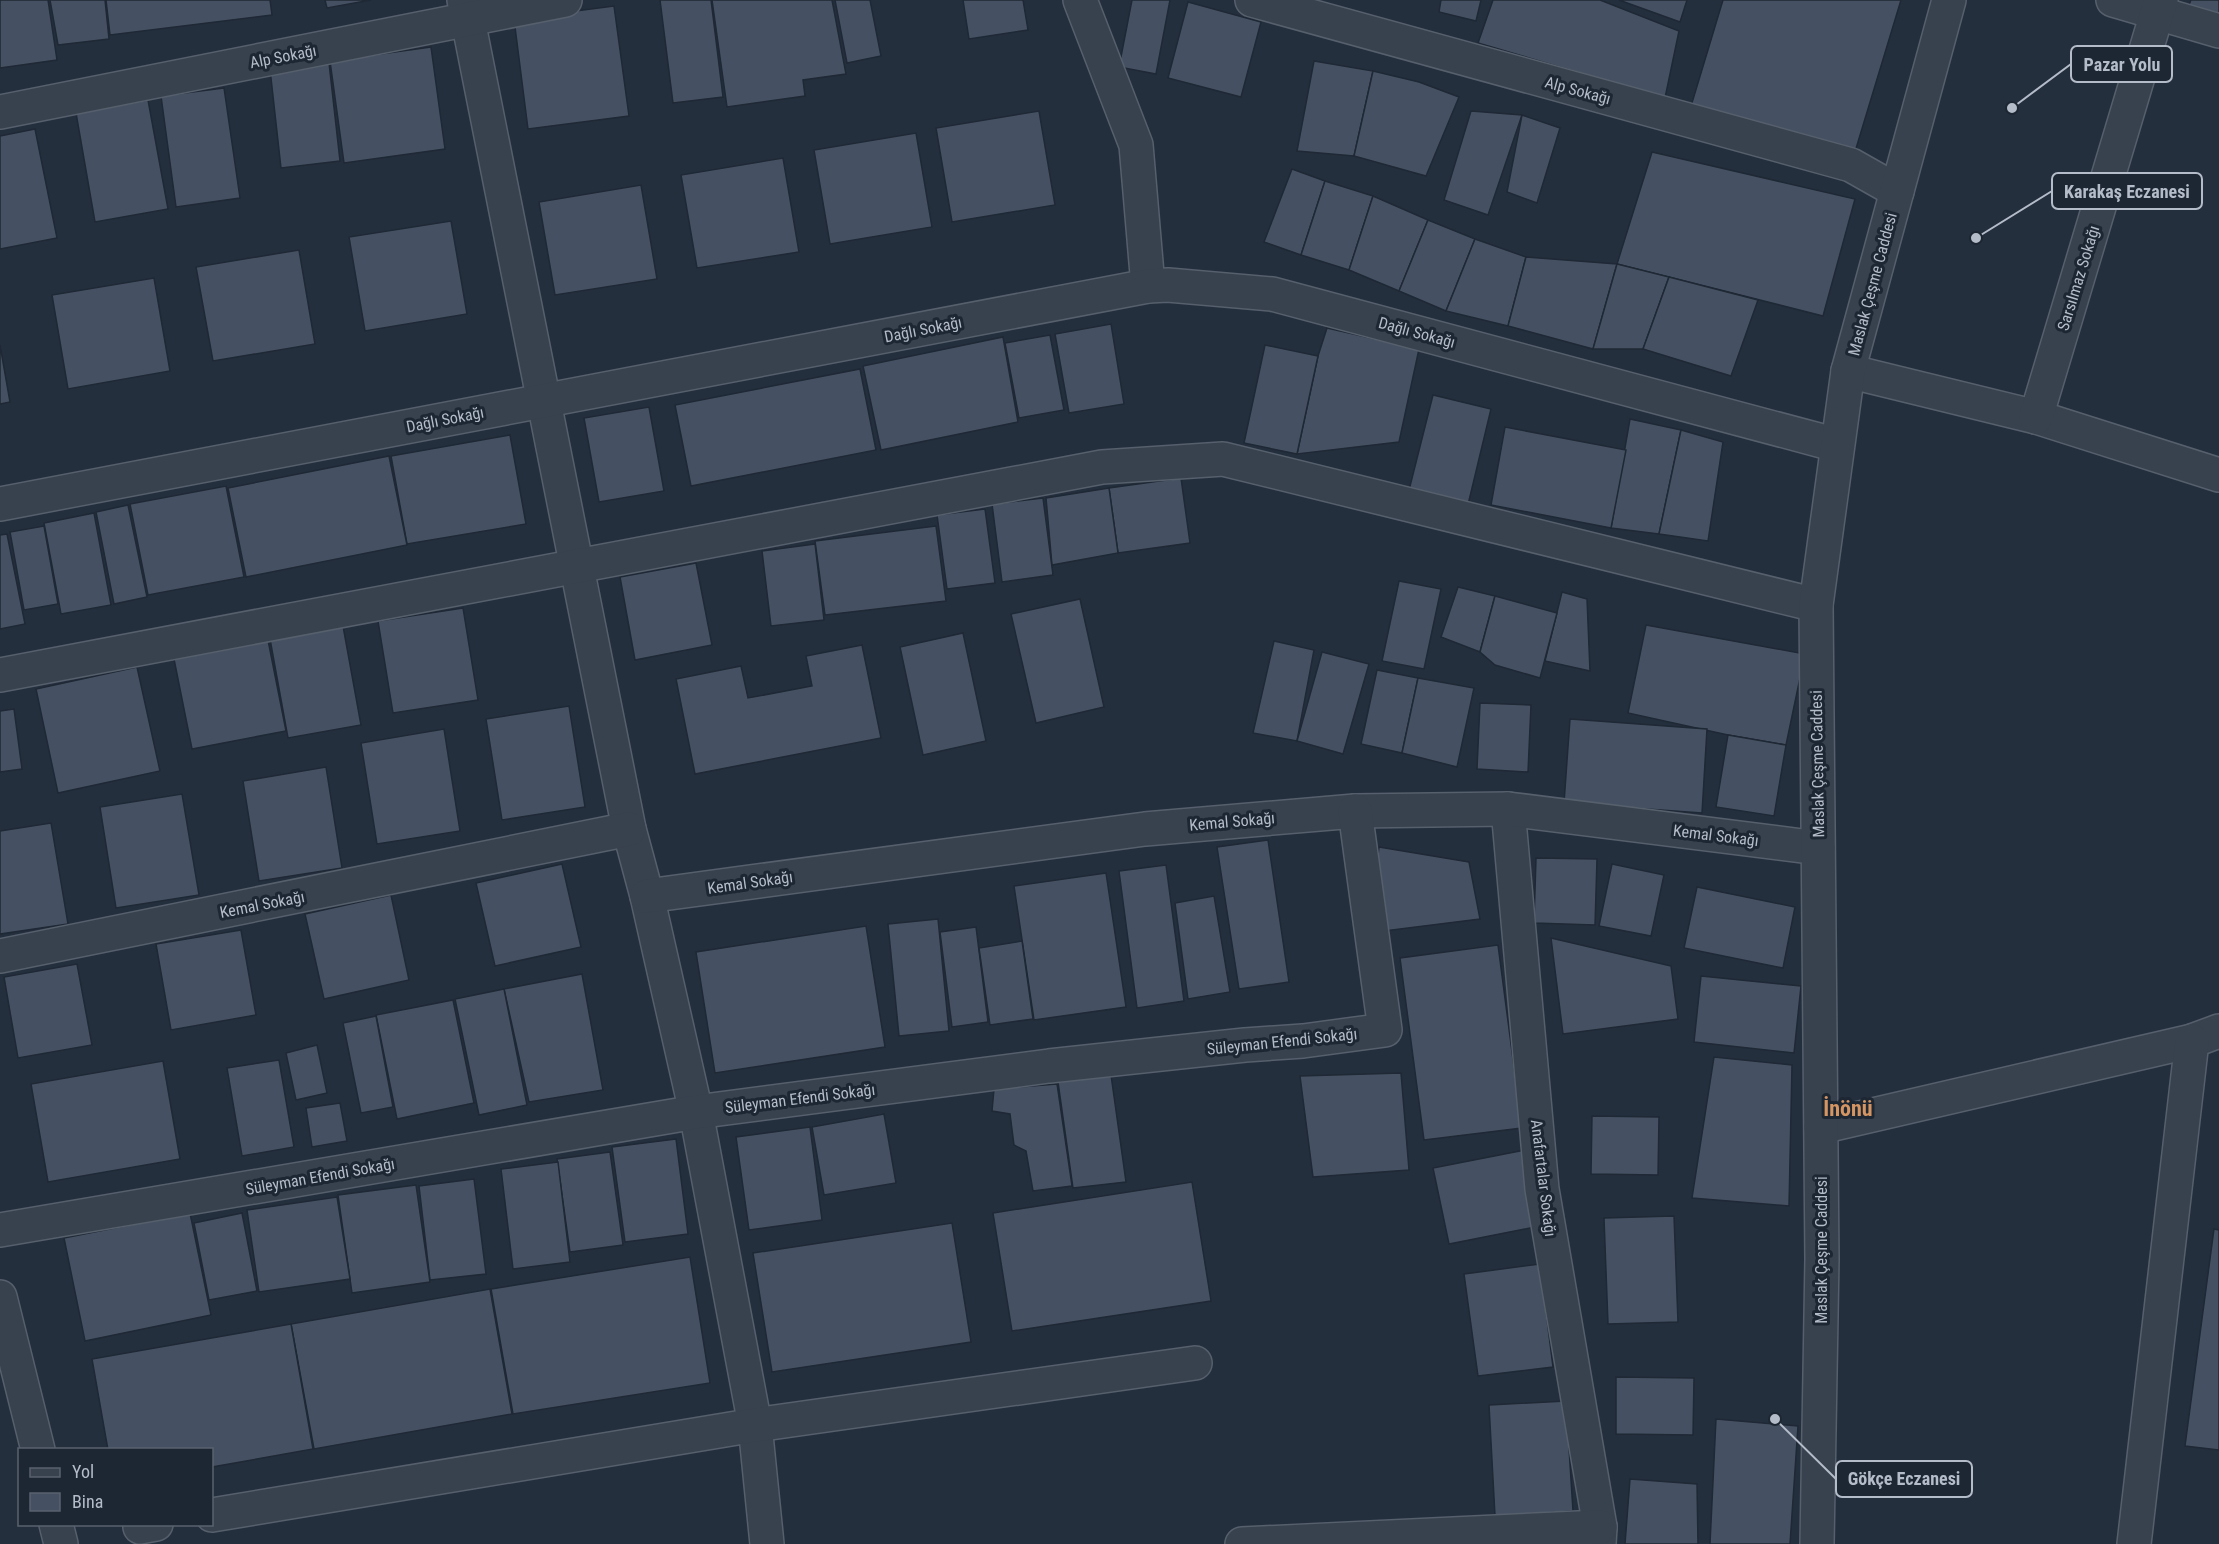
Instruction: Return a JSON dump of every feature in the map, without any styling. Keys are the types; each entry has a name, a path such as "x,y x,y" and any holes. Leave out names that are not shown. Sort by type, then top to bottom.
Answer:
{"street":[{"name":"Alp Sokağı","path":"0,112 466,10 565,0"},
{"path":"1080,0 1136,145 1148,286"},
{"name":"Alp Sokağı","path":"1252,0 1851,165 1898,191"},
{"name":"Maslak Çeşme Caddesi","path":"1817,1544 1822,1259 1816,605 1848,371 1949,0"},
{"path":"2114,0 2159,7 2219,31"},
{"name":"Sarsılmaz Sokağı","path":"2036,417 2159,7"},
{"path":"466,10 629,829 647,896 696,1112 755,1425 767,1544"},
{"name":"Dağlı Sokağı","path":"0,504 1148,286 1167,285 1272,294 1837,445"},
{"path":"1848,371 2036,417 2219,475"},
{"path":"0,675 1102,467 1222,459 1816,605"},
{"name":"Kemal Sokağı","path":"647,896 1144,829 1355,811 1508,809 1818,849"},
{"name":"Anafartalar Sokağı","path":"1508,809 1542,1189 1599,1536"},
{"name":"Süleyman Efendi Sokağı","path":"0,1230 696,1112 1049,1065 1245,1044 1303,1041 1385,1030 1355,811"},
{"name":"Kemal Sokağı","path":"0,956 629,829"},
{"path":"1821,1127 2206,1036 2134,1544"},
{"path":"0,1297 38,1448"},
{"path":"213,1515 755,1425 1195,1363"},
{"path":"56,1526 61,1544"},
{"path":"1242,1544 1599,1536"}],"building":[{"path":"0,0 48,0 57,60 0,68"},
{"path":"50,0 105,0 109,39 58,45"},
{"path":"106,0 270,0 272,15 110,35"},
{"path":"325,0 371,0 327,8"},
{"path":"660,0 711,0 723,97 673,103"},
{"path":"712,0 832,0 846,74 803,80 805,96 727,107"},
{"path":"835,0 870,0 881,56 847,63"},
{"path":"963,0 1023,0 1028,30 969,39"},
{"path":"1132,0 1170,0 1156,74 1119,67"},
{"path":"1441,0 1481,0 1476,21 1439,12"},
{"path":"1493,0 1600,0 1679,31 1665,98 1478,43"},
{"path":"1619,0 1687,0 1680,22"},
{"path":"1723,0 1901,0 1851,165 1688,116"},
{"path":"2191,0 2219,0 2219,18 2188,7"},
{"path":"1188,2 1261,22 1241,97 1168,78"},
{"path":"614,6 629,116 528,129 514,19"},
{"path":"431,47 445,149 344,163 330,61"},
{"path":"1314,61 1373,71 1354,156 1297,151"},
{"path":"329,63 340,161 281,168 270,69"},
{"path":"1373,71 1419,82 1459,97 1426,176 1354,156"},
{"path":"224,88 240,198 176,207 161,96"},
{"path":"148,100 168,209 95,222 76,113"},
{"path":"1039,111 1055,205 952,222 936,128"},
{"path":"1471,111 1522,115 1488,215 1444,200"},
{"path":"1522,115 1560,128 1537,203 1507,192"},
{"path":"35,129 57,238 0,249 0,136"},
{"path":"916,133 932,227 830,244 814,150"},
{"path":"1652,152 1855,199 1823,316 1617,264"},
{"path":"783,158 799,252 697,268 681,175"},
{"path":"1292,169 1325,181 1301,255 1264,242"},
{"path":"1325,181 1373,196 1349,270 1301,255"},
{"path":"641,185 657,279 555,295 539,202"},
{"path":"1373,196 1428,220 1399,291 1349,270"},
{"path":"1428,220 1475,239 1446,311 1399,291"},
{"path":"451,221 467,314 365,331 349,237"},
{"path":"1475,239 1526,257 1508,326 1446,311"},
{"path":"299,250 315,344 213,361 196,267"},
{"path":"1526,257 1617,264 1593,349 1508,326"},
{"path":"1617,264 1669,277 1643,349 1593,349"},
{"path":"1669,277 1758,300 1731,376 1643,349"},
{"path":"154,278 170,371 68,389 52,295"},
{"path":"1111,324 1124,404 1069,413 1055,334"},
{"path":"1327,328 1419,349 1399,442 1297,454 1318,356"},
{"path":"1050,335 1064,410 1019,418 1005,343"},
{"path":"1003,337 1018,422 881,450 863,366"},
{"path":"0,345 10,402 0,404"},
{"path":"1265,345 1318,356 1297,454 1244,443"},
{"path":"860,369 876,450 691,486 675,405"},
{"path":"1433,395 1491,409 1466,513 1407,498"},
{"path":"649,407 664,491 599,502 584,418"},
{"path":"1630,419 1681,430 1659,534 1611,528"},
{"path":"1505,427 1626,450 1611,528 1491,505"},
{"path":"1681,430 1723,442 1708,541 1659,534"},
{"path":"510,435 526,524 407,544 391,456"},
{"path":"389,456 407,545 246,577 228,488"},
{"path":"1181,478 1190,543 1118,553 1109,488"},
{"path":"226,486 244,577 148,595 130,504"},
{"path":"1109,488 1118,553 1052,565 1046,498"},
{"path":"1043,498 1053,575 1002,582 992,504"},
{"path":"128,505 147,597 114,604 96,512"},
{"path":"985,509 995,583 947,589 937,515"},
{"path":"94,513 111,605 61,614 44,523"},
{"path":"44,526 58,604 24,610 10,532"},
{"path":"936,526 946,601 825,615 815,541"},
{"path":"7,534 25,624 0,629 0,535"},
{"path":"815,544 824,620 771,626 762,551"},
{"path":"696,563 712,645 635,660 620,577"},
{"path":"1399,581 1441,589 1424,669 1382,661"},
{"path":"1458,587 1495,596 1480,652 1441,637"},
{"path":"1562,592 1587,599 1590,671 1545,661"},
{"path":"1495,596 1557,613 1540,678 1495,665 1480,652"},
{"path":"1080,599 1104,707 1036,723 1011,614"},
{"path":"463,608 478,700 393,713 378,621"},
{"path":"1646,625 1805,654 1786,745 1628,713"},
{"path":"343,626 361,725 288,738 270,639"},
{"path":"963,633 986,741 923,755 900,647"},
{"path":"268,640 286,731 192,749 174,659"},
{"path":"1274,641 1314,650 1297,741 1253,733"},
{"path":"862,645 881,738 695,774 676,679 741,666 748,698 812,686 806,656"},
{"path":"1322,652 1369,664 1343,754 1297,741"},
{"path":"137,667 160,771 58,793 36,689"},
{"path":"1377,670 1418,678 1402,753 1361,744"},
{"path":"1418,678 1474,688 1457,767 1402,753"},
{"path":"1480,703 1531,705 1528,772 1477,769"},
{"path":"569,706 585,807 502,820 486,719"},
{"path":"14,709 22,769 0,772 0,711"},
{"path":"1570,719 1707,729 1702,813 1564,803"},
{"path":"444,729 460,831 377,844 361,743"},
{"path":"1728,735 1786,745 1774,816 1716,807"},
{"path":"326,767 342,868 259,881 243,781"},
{"path":"182,794 199,895 116,908 100,807"},
{"path":"51,823 68,924 0,934 0,831"},
{"path":"1268,840 1289,982 1239,989 1217,847"},
{"path":"1379,847 1469,862 1480,919 1384,931 1376,872"},
{"path":"1536,858 1597,859 1595,925 1534,923"},
{"path":"562,864 581,947 495,966 476,883"},
{"path":"1612,864 1664,875 1651,936 1599,926"},
{"path":"1166,865 1184,1001 1137,1008 1119,871"},
{"path":"1106,873 1126,1007 1034,1020 1014,886"},
{"path":"1697,887 1795,907 1783,968 1684,948"},
{"path":"391,895 409,980 324,999 305,914"},
{"path":"1214,896 1230,992 1188,999 1175,903"},
{"path":"938,919 949,1031 899,1036 888,924"},
{"path":"866,926 885,1047 715,1073 696,952"},
{"path":"976,927 988,1022 952,1027 940,932"},
{"path":"241,930 256,1015 171,1030 156,944"},
{"path":"1551,938 1671,966 1678,1019 1563,1034"},
{"path":"1022,941 1033,1019 990,1025 979,948"},
{"path":"1498,945 1522,1128 1424,1140 1400,958"},
{"path":"77,964 92,1045 18,1058 4,977"},
{"path":"582,974 603,1090 529,1102 504,989"},
{"path":"1701,976 1801,986 1794,1053 1694,1042"},
{"path":"504,989 527,1105 479,1115 455,999"},
{"path":"453,1000 474,1103 397,1119 376,1015"},
{"path":"376,1016 393,1107 361,1113 343,1023"},
{"path":"317,1045 327,1093 296,1100 286,1053"},
{"path":"1714,1057 1792,1065 1789,1206 1692,1198"},
{"path":"279,1060 294,1147 242,1156 227,1068"},
{"path":"163,1061 180,1159 48,1182 31,1084"},
{"path":"1401,1073 1409,1170 1313,1177 1300,1076"},
{"path":"1111,1075 1126,1182 1073,1188 1058,1082"},
{"path":"1057,1084 1072,1186 1033,1191 1026,1151 1014,1145 1010,1114 992,1111 994,1089"},
{"path":"340,1103 347,1141 312,1147 306,1108"},
{"path":"884,1114 896,1183 824,1195 812,1127"},
{"path":"1592,1116 1659,1117 1658,1175 1591,1174"},
{"path":"810,1127 822,1220 749,1230 736,1137"},
{"path":"676,1139 688,1234 625,1242 612,1147"},
{"path":"1525,1150 1540,1226 1449,1244 1433,1168"},
{"path":"610,1152 623,1245 570,1252 557,1159"},
{"path":"558,1162 570,1262 513,1269 501,1169"},
{"path":"474,1179 486,1274 430,1280 419,1186"},
{"path":"1192,1182 1211,1301 1012,1331 993,1213"},
{"path":"416,1185 430,1282 352,1293 338,1195"},
{"path":"337,1197 350,1279 259,1292 247,1210"},
{"path":"190,1213 211,1315 85,1341 64,1238"},
{"path":"242,1213 257,1291 209,1300 194,1223"},
{"path":"1674,1216 1678,1322 1608,1324 1604,1218"},
{"path":"952,1223 971,1342 772,1372 753,1253"},
{"path":"2214,1229 2219,1230 2219,1450 2185,1446"},
{"path":"690,1257 710,1383 513,1414 491,1289"},
{"path":"1540,1264 1553,1367 1478,1376 1464,1274"},
{"path":"490,1289 512,1414 314,1449 291,1324"},
{"path":"291,1324 313,1449 213,1467 213,1448 108,1448 92,1359"},
{"path":"1616,1377 1694,1378 1693,1435 1616,1434"},
{"path":"1566,1401 1573,1511 1495,1516 1489,1405"},
{"path":"1716,1419 1798,1426 1790,1544 1710,1544"},
{"path":"1630,1479 1697,1484 1698,1544 1625,1544"}],"place":[{"name":"Pazar Yolu","path":"2012,108"},
{"name":"Karakaş Eczanesi","path":"1976,238"},
{"name":"Gökçe Eczanesi","path":"1775,1419"}],"district":[{"name":"İnönü","path":"1848,1108"}]}
